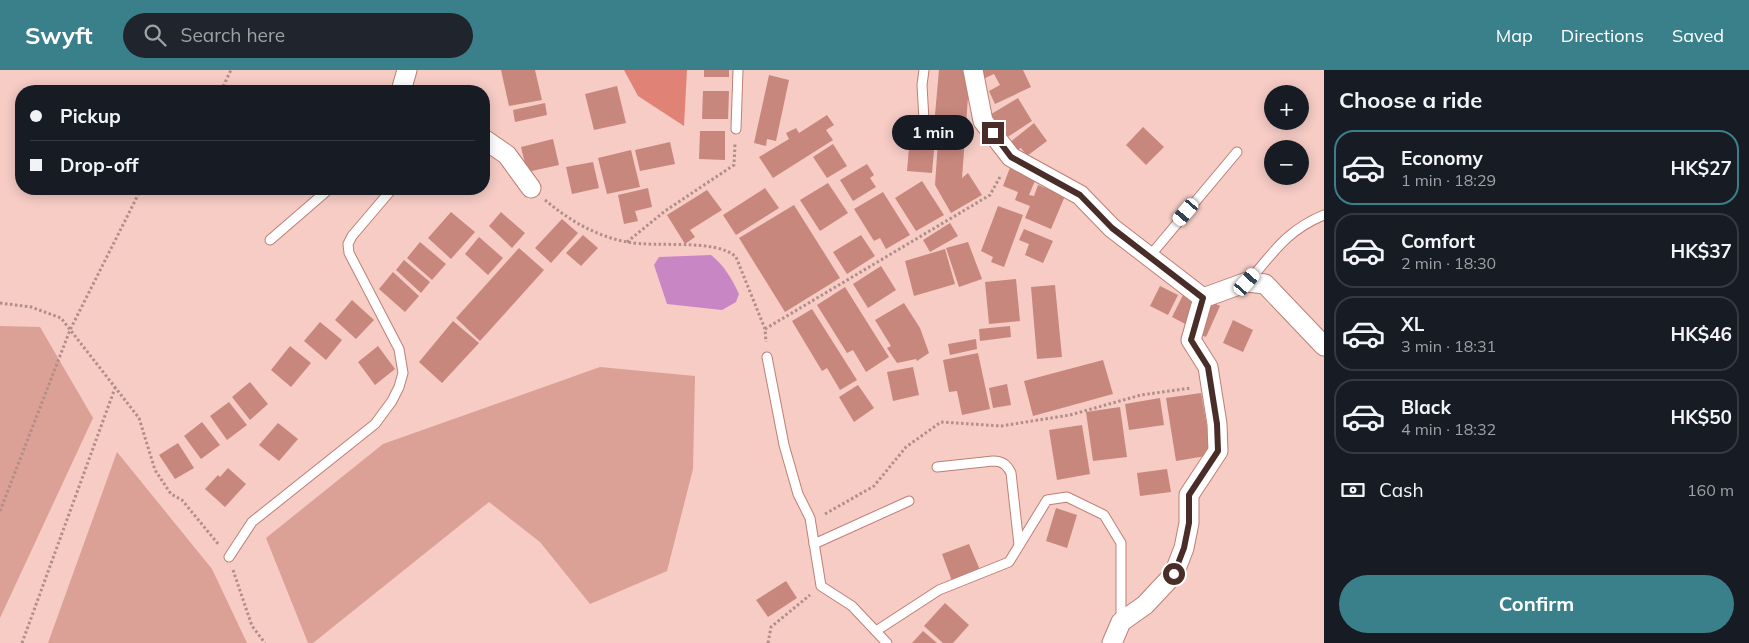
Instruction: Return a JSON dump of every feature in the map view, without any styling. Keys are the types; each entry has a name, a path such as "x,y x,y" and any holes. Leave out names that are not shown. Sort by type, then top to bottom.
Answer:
{"street":[{"path":"403,85 407,70"},
{"path":"973,70 983,121 1011,157 1080,195 1112,228 1203,298"},
{"path":"490,143 507,155 531,188"},
{"path":"1203,298 1247,282 1265,284 1272,289 1324,346"},
{"path":"1112,643 1121,622 1145,606 1174,574 1184,548 1189,523 1189,495 1218,451 1217,424 1208,367 1191,340 1203,298"}],"lane":[{"path":"736,128 738,70"},
{"path":"903,132 924,120 922,85 924,70"},
{"path":"1149,257 1237,152"},
{"path":"270,240 322,195"},
{"path":"229,557 252,522 375,424 396,394 403,373 399,348 349,253 348,244 387,195"},
{"path":"1247,282 1290,232 1304,223 1324,215"},
{"path":"767,358 784,445 798,494 810,518 821,586 852,606 886,643"},
{"path":"937,467 993,461 1000,461 1007,466 1011,473 1019,545"},
{"path":"876,631 939,590 1008,562 1047,500 1067,497 1104,515 1121,542 1121,622"},
{"path":"814,544 909,501"}],"path":[{"path":"224,85 231,70"},
{"path":"627,242 665,211 734,165 736,128"},
{"path":"765,329 990,195 1011,157"},
{"path":"531,188 564,216 600,236 655,246 700,245 730,252 736,257 765,329 767,358"},
{"path":"0,511 70,330 138,195"},
{"path":"0,303 31,307 61,318 115,387 139,418 155,470 171,494 182,500 229,557 252,626 265,643"},
{"path":"810,518 821,516 874,486 906,447 941,422 1000,426 1070,415 1141,395 1211,385"},
{"path":"22,643 115,387"},
{"path":"768,643 771,627 821,586"}],"shaded area":[{"path":"624,70 687,70 684,126 638,96"},
{"path":"711,255 724,268 734,283 739,294 736,302 722,310 667,304 654,265 659,257"},
{"path":"0,326 40,327 93,418 0,618"},
{"path":"600,367 695,376 693,469 667,571 590,604 540,542 489,502 313,643 308,643 266,538 383,444"},
{"path":"117,452 212,569 247,643 48,643"}],"building":[{"path":"501,70 535,70 542,100 509,106"},
{"path":"704,70 729,70 729,77 704,77"},
{"path":"939,70 970,70 962,178 968,173 982,195 951,213 935,185 939,127 934,126"},
{"path":"979,70 1023,70 1031,87 995,104 989,91 1000,85 994,74 983,79"},
{"path":"769,75 789,80 776,141 767,139 766,146 754,143"},
{"path":"617,86 626,123 594,130 585,94"},
{"path":"703,91 729,91 728,119 702,119"},
{"path":"1018,98 1032,121 1003,140 988,116"},
{"path":"545,103 547,115 515,122 513,110"},
{"path":"827,115 834,125 826,130 833,140 773,178 759,157 789,139 786,133 796,128 799,133"},
{"path":"1034,123 1047,141 1027,156 1021,148 1015,151 1009,143"},
{"path":"1143,127 1164,147 1146,165 1126,145"},
{"path":"700,131 725,131 725,160 699,159"},
{"path":"553,139 559,165 527,172 521,147"},
{"path":"670,142 675,164 640,171 635,150"},
{"path":"833,144 847,166 827,178 813,157"},
{"path":"909,148 934,150 932,173 907,171"},
{"path":"631,150 640,187 607,194 598,158"},
{"path":"593,162 599,188 572,194 566,167"},
{"path":"867,164 874,175 870,178 876,187 853,201 840,180"},
{"path":"1011,165 1037,176 1029,195 1034,196 1038,185 1065,196 1051,229 1025,218 1030,206 1015,200 1018,192 1003,186"},
{"path":"922,181 944,215 916,231 895,198"},
{"path":"828,183 848,213 820,231 800,200"},
{"path":"648,188 652,207 635,211 638,221 624,224 618,195"},
{"path":"765,188 779,208 736,235 723,215"},
{"path":"707,190 722,210 690,230 695,237 685,244 667,215"},
{"path":"883,192 910,235 886,249 880,238 874,241 854,209"},
{"path":"794,205 840,278 785,312 739,238"},
{"path":"998,206 1023,215 1004,267 991,262 993,257 981,251"},
{"path":"451,212 475,232 451,259 428,238"},
{"path":"501,212 525,233 512,248 489,226"},
{"path":"562,219 578,233 551,263 535,248"},
{"path":"950,223 958,236 930,252 923,240"},
{"path":"1024,229 1053,241 1043,263 1025,255 1029,244 1019,240"},
{"path":"583,235 598,248 581,266 566,253"},
{"path":"861,235 875,256 847,274 833,252"},
{"path":"479,237 503,258 488,275 465,254"},
{"path":"420,242 446,264 432,280 407,258"},
{"path":"968,242 982,279 959,287 946,248"},
{"path":"519,248 544,270 480,341 456,318"},
{"path":"945,249 955,284 914,296 905,261"},
{"path":"404,260 430,282 421,293 396,270"},
{"path":"881,266 896,290 868,308 853,284"},
{"path":"393,272 419,296 405,312 379,289"},
{"path":"1016,279 1020,321 989,324 985,282"},
{"path":"1055,285 1062,357 1037,359 1031,287"},
{"path":"1160,286 1178,295 1168,315 1150,306"},
{"path":"845,287 889,357 866,372 853,350 847,353 817,305"},
{"path":"1184,293 1197,304 1189,326 1172,317"},
{"path":"352,300 374,320 356,339 335,320"},
{"path":"1210,301 1220,306 1206,337 1195,332"},
{"path":"904,303 920,328 929,353 917,361 916,359 897,363 887,348 891,346 875,320"},
{"path":"812,309 857,380 840,390 827,368 822,371 792,321"},
{"path":"1233,320 1253,330 1243,352 1223,343"},
{"path":"453,321 479,343 442,383 419,362"},
{"path":"320,322 342,340 326,360 304,341"},
{"path":"1010,326 1011,337 980,341 979,329"},
{"path":"976,339 977,349 950,355 948,344"},
{"path":"290,346 311,363 291,387 271,370"},
{"path":"378,346 395,369 375,385 358,362"},
{"path":"978,353 990,409 962,415 957,391 949,392 943,360"},
{"path":"1103,360 1113,394 1033,416 1024,381"},
{"path":"913,367 919,395 893,401 887,372"},
{"path":"250,382 268,404 250,420 232,397"},
{"path":"1007,384 1011,405 993,408 989,388"},
{"path":"858,385 874,408 854,422 839,397"},
{"path":"1201,393 1212,455 1176,461 1166,398"},
{"path":"1160,398 1164,425 1129,430 1125,404"},
{"path":"229,402 247,425 227,440 210,416"},
{"path":"1120,407 1127,457 1093,461 1086,412"},
{"path":"202,422 220,445 201,459 184,436"},
{"path":"278,423 298,439 279,461 259,445"},
{"path":"1082,425 1090,474 1057,480 1049,430"},
{"path":"178,443 194,468 175,479 159,455"},
{"path":"228,468 246,484 225,507 205,489 218,475 220,477"},
{"path":"1167,469 1171,492 1140,496 1137,473"},
{"path":"1056,508 1077,515 1067,548 1046,541"},
{"path":"969,544 980,570 952,581 942,554"},
{"path":"786,581 797,598 768,617 756,600"},
{"path":"945,603 969,625 953,643 943,643 924,626"},
{"path":"923,631 937,643 912,643"}],"route":[{"path":"993,133 1011,157 1080,195 1112,228 1203,298 1191,340 1208,367 1217,424 1218,451 1189,495 1189,523 1184,548 1174,574"}]}
